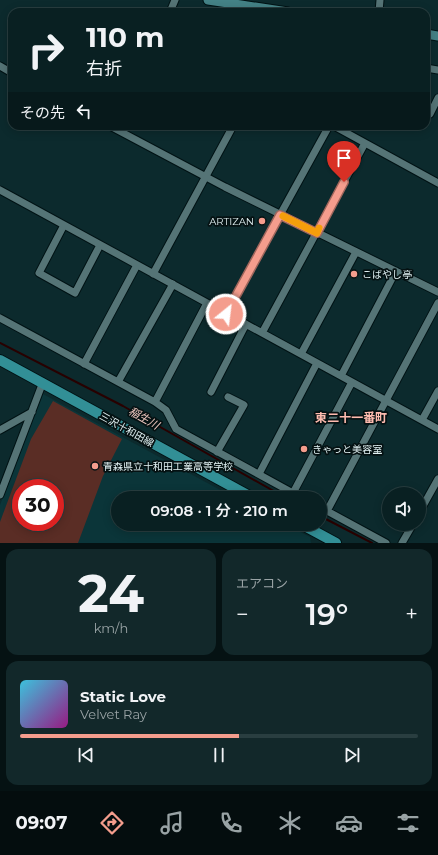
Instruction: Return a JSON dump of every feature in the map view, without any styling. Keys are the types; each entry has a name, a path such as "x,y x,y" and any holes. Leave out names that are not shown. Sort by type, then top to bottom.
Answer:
{"main road":[{"name":"三沢十和田線","path":"0,360 43,382 240,491"},
{"path":"313,531 331,542"}],"street":[{"path":"208,0 262,8"},
{"path":"430,114 438,98"},
{"path":"117,130 280,215 438,292"},
{"path":"153,274 231,130"},
{"path":"226,314 326,130"},
{"path":"341,130 438,183"},
{"path":"262,333 365,143"},
{"path":"0,190 438,429"},
{"path":"64,225 39,273 75,293 100,245"},
{"path":"301,354 356,252"},
{"path":"84,364 137,265"},
{"path":"341,376 396,271"},
{"path":"118,382 173,284"},
{"path":"155,402 207,303"},
{"path":"327,502 386,400 438,303"},
{"path":"0,318 155,402 166,410 176,429 289,491"},
{"path":"210,392 246,324"},
{"path":"259,474 317,363"},
{"path":"0,495 43,382"},
{"path":"294,491 352,382"},
{"path":"422,420 438,391"},
{"path":"218,452 244,405 228,397"},
{"path":"0,430 32,412"},
{"path":"426,500 438,479"},
{"path":"327,511 386,543"},
{"path":"402,543 409,531"}],"shaded area":[{"name":"青森県立十和田工業高等学校","path":"43,394 222,491 111,491 111,531 298,531 310,537 311,543 0,543 0,505"},
{"path":"53,401 122,439 103,476 78,543 0,543 0,522 12,490 12,531 64,531 64,479 16,479 31,439"}],"waterway":[{"name":"稲生川","path":"0,343 123,406 274,491"},
{"name":"稲生川","path":"327,520 372,543"}],"slow traffic":[{"path":"283,216 317,233 319,228"}],"place":[{"name":"ARTIZAN","path":"262,221"},
{"name":"こばやし亭","path":"354,274"},
{"name":"きゃっと美容室","path":"304,449"},
{"name":"青森県立十和田工業高等学校","path":"95,466"}],"district":[{"name":"東二十一番町","path":"351,418"}],"route":[{"path":"226,314 280,215 317,233 344,182"}]}
